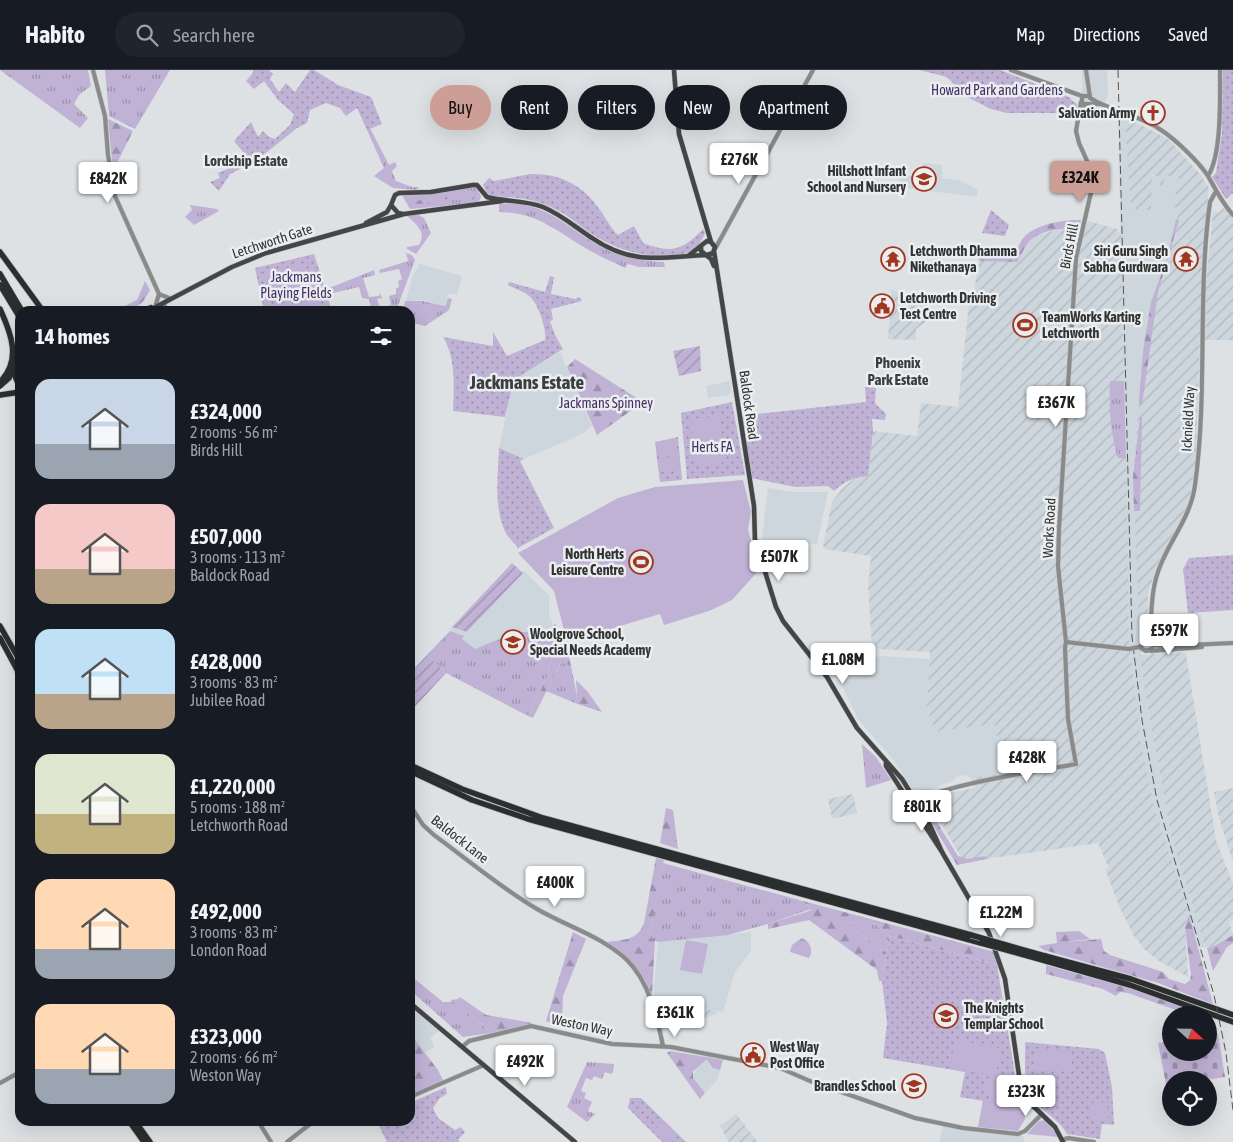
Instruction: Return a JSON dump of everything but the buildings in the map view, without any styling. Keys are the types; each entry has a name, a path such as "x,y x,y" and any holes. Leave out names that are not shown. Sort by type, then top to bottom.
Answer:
{"highway":[{"path":"0,253 37,306"},
{"path":"0,274 19,306"},
{"path":"0,285 15,310"},
{"path":"0,308 14,335 15,346"},
{"path":"0,308 12,336 13,348 10,368 0,382"},
{"path":"0,386 9,378 15,362"},
{"path":"14,367 15,378"},
{"path":"0,395 15,393"},
{"path":"0,626 15,652"},
{"path":"0,638 15,666"},
{"path":"415,767 476,795 543,818 971,936 1147,990 1233,1022"},
{"path":"415,773 472,800 528,819 981,944 1131,979 1233,1015"},
{"path":"133,1126 144,1142"},
{"path":"139,1126 150,1142"}],"main road":[{"path":"674,70 678,134 712,242 702,244 687,257"},
{"name":"Letchworth Gate","path":"365,224 383,214 391,205 395,195 399,193 431,192 474,185 483,193"},
{"path":"480,204 483,193 487,197 528,203 552,211 592,239 619,252 646,259 706,255 714,250"},
{"name":"Letchworth Gate","path":"155,306 253,258 404,214 502,200"},
{"path":"391,205 398,214 404,214"},
{"path":"702,244 707,228"},
{"name":"Baldock Road","path":"712,242 716,274 726,317 735,398 754,506 755,540 752,546 758,549 776,607 783,621 827,677 850,717 886,762 890,764 916,806"},
{"name":"Baldock Road","path":"702,244 701,251 706,255 716,274"},
{"name":"Letchworth Gate","path":"155,306 190,288"},
{"path":"916,806 981,918 996,952 1007,994 1020,1084 1028,1100 1055,1127 1063,1141"},
{"path":"415,1007 575,1142"}],"street":[{"path":"92,70 105,116 115,196 159,294 155,306"},
{"path":"714,250 813,70"},
{"path":"1011,70 1090,97 1103,105 1161,129 1181,145 1208,176 1215,193 1233,215"},
{"path":"1078,117 1087,105 1090,97 1086,70"},
{"path":"1208,176 1213,166 1219,121 1220,70"},
{"name":"Birds Hill","path":"1074,293 1078,243 1092,188 1091,167 1081,148 1077,135 1080,102 1087,86"},
{"path":"1068,91 1080,102 1087,105 1103,105"},
{"name":"Icknield Way","path":"1150,639 1152,594 1158,570 1187,516 1195,487 1201,386 1204,266 1210,202 1215,193"},
{"path":"712,242 721,238"},
{"name":"Works Road","path":"916,806 942,789 1076,764 1068,719 1066,642 1058,566 1074,293"},
{"path":"159,294 169,298"},
{"path":"164,306 165,302"},
{"path":"1140,647 1143,640 1150,639 1154,644"},
{"path":"1066,642 1128,649 1140,647 1146,651 1189,650 1209,645"},
{"path":"1154,644 1233,644"},
{"path":"1151,651 1154,644"},
{"name":"Baldock Lane","path":"415,813 423,825 434,836 521,899 608,946 627,960 640,976 651,1000 663,1046"},
{"name":"Weston Way","path":"462,1047 469,1041 527,1026 612,1044 663,1046 773,1066 915,1118 963,1128 1018,1134 1025,1131 1042,1114"},
{"path":"415,1096 477,1070 484,1065"},
{"path":"0,1083 15,1075"},
{"path":"261,1126 271,1142"},
{"path":"287,1142 308,1126"},
{"path":"1063,1141 1068,1138 1094,1142"}],"shaded area":[{"path":"1082,70 1107,70 1108,94 1099,120 1082,115"},
{"path":"1118,115 1125,117 1129,171 1158,177 1157,185 1165,176 1179,178 1174,207 1179,208 1139,399 1133,477 1142,674 1171,835 1205,947 1199,948 1154,807 1141,743 1129,641"},
{"path":"1125,117 1168,139 1201,175 1209,188 1203,249 1196,457 1192,485 1188,507 1157,565 1148,594 1149,631 1139,633 1133,477 1139,399 1148,324 1172,243 1179,208 1173,207 1179,178 1165,176 1163,185 1157,185 1158,177 1152,175 1151,210 1131,209"},
{"name":"Hillshott Infant School and Nursery","path":"923,163 942,165 942,178 959,180 977,189 977,197 898,187 899,175 921,177"},
{"path":"1224,208 1233,219 1233,340 1205,340 1206,285 1213,211 1218,213"},
{"path":"1088,221 1117,229 1121,235 1124,381 1110,381 1118,458 1126,459 1129,641 1141,743 1154,807 1189,914 1185,928 1188,977 1159,961 1145,950 1134,936 1119,906 1105,869 1109,868 1098,843 964,862 931,806 934,800 945,794 974,788 971,778 1004,773 995,724 935,732 927,707 930,652 872,647 868,586 871,556 825,549 823,546 832,502 841,490 857,476 868,476 873,431 917,436 921,403 958,407 969,303 974,292 979,261 1017,262 1027,244 1036,236 1052,231 1079,228 1078,231 1084,233"},
{"path":"420,264 462,276 457,295 449,293 444,306 422,300 406,301 412,277"},
{"path":"892,290 915,298 928,300 926,322 916,329 916,340 888,339"},
{"path":"560,352 592,426 582,434 524,459 499,448 514,380"},
{"path":"730,381 731,391 729,395 708,398 706,386"},
{"path":"768,488 793,492 828,492 817,544 762,539"},
{"name":"Woolgrove School, Special Needs Academy","path":"524,571 549,595 549,616 561,638 528,716 445,672 469,646 461,639 463,636 450,631 452,627 468,632"},
{"path":"1184,652 1186,654 1216,840 1233,884 1233,920 1229,922 1233,935 1211,948 1205,947 1171,835 1140,655"},
{"path":"880,656 930,659 927,707 935,732 995,724 1005,773 971,778 966,775 956,777 954,780 924,792 912,789 895,762 858,719 839,680 873,666 873,659"},
{"path":"1233,788 1233,862 1219,818 1214,792"},
{"path":"853,794 857,813 832,819 828,799"},
{"path":"751,932 751,951 735,972 723,1012 686,1005 662,1033 653,999 658,942"},
{"path":"686,1005 718,1013 706,1018 691,1013 688,1023 676,1017"},
{"path":"415,1011 439,1031 430,1038 435,1047 424,1053 415,1040"},
{"path":"702,1055 723,1060 717,1080 700,1099 689,1084"},
{"path":"736,1114 758,1142 729,1142 720,1126"},
{"path":"943,1126 1023,1136 1025,1142 939,1142"}],"green space":[{"path":"0,70 88,70 91,86 79,95 74,104 88,118 80,128"},
{"path":"105,70 170,70 135,129 109,116"},
{"path":"253,70 269,70 273,74 270,79 279,92 286,83 295,92 310,70 314,70 338,85 371,97 382,124 367,130 357,108 346,116 340,108 326,103 310,110 307,123 297,128 256,161 230,174 219,191 210,182 220,178 218,173 230,168 228,163 238,160 244,153 234,141 251,122 258,137 263,131 269,137 275,139 290,125 294,114 278,100 264,81 254,89 246,81 253,73"},
{"name":"Howard Park and Gardens","path":"919,70 1000,70 1071,98 1077,104 1076,113 1007,113 991,109 967,97 947,77"},
{"path":"1223,70 1233,70 1233,193 1226,199 1212,177 1216,173 1222,134"},
{"path":"108,119 133,131 113,171"},
{"path":"370,128 389,165 395,162 397,166 392,171 396,181 412,187 419,187 417,190 393,188 374,176 384,168 367,130"},
{"path":"530,174 561,178 578,187 593,201 618,235 634,226 643,243 669,249 683,246 703,229 705,233 699,244 687,253 659,256 636,253 605,242 551,207 529,200 491,196 483,185 489,178 494,181"},
{"path":"476,187 481,196 480,200 474,203 410,209 402,195 428,194"},
{"path":"470,190 475,192 476,197 472,200 442,199 417,206 416,204 417,201"},
{"path":"513,203 545,211 597,245 615,253 634,259 664,262 665,267 639,267 628,264 625,268 592,252 536,219 513,213 499,212 499,204"},
{"path":"190,205 217,209 219,211 194,225 185,217 192,210"},
{"path":"991,210 1009,225 1005,236 982,233"},
{"path":"417,214 424,218 431,233 416,254 407,249 407,247 419,245 422,236 417,225 407,216"},
{"path":"1176,219 1179,220 1158,292 1142,405 1139,404 1139,399 1143,351 1151,302 1167,259"},
{"path":"1081,220 1079,228 1051,231 1038,235 1027,244 1017,262 979,261 979,254 1014,255 1024,237 1031,231 1044,225 1059,221"},
{"path":"406,253 412,255 415,260 398,306 387,306 391,305 389,296 396,294 396,288 399,287 398,281 402,279 399,269 380,273 379,270 408,261"},
{"name":"Jackmans Playing FIelds","path":"314,254 330,306 263,306 255,268"},
{"path":"305,263 311,289 271,299 264,274"},
{"path":"374,270 375,275 363,278 369,297 379,296 380,293 382,298 377,299 379,306 371,306 369,299 362,298 359,287 329,294 327,289"},
{"path":"550,276 554,277 551,294 575,299 580,297 582,301 551,309 553,320 550,321 563,349 514,380 505,417 453,411 454,383 452,363 443,337 493,346 493,332 507,356 545,340 539,310 532,299 525,293 508,285 509,282 545,292"},
{"path":"145,281 150,290 144,300 138,306 125,306 137,300"},
{"path":"318,298 320,306 288,306"},
{"path":"448,298 452,299 449,310 425,326 415,323 415,306 404,306 405,301 422,301 445,306"},
{"path":"700,346 701,371 679,376 673,351"},
{"name":"Jackmans Spinney","path":"575,359 643,402 597,435 567,367"},
{"path":"1110,381 1124,381 1126,459 1118,458 1113,439"},
{"path":"865,387 876,388 875,403 886,414 885,420 872,419 873,431 868,476 850,480 834,491 828,486 795,487 751,478 738,416 866,402"},
{"name":"Herts FA","path":"732,402 745,475 687,479 681,413"},
{"path":"720,416 725,462 696,466 691,419"},
{"path":"1140,417 1142,417 1140,511 1134,511 1133,477"},
{"path":"678,437 682,480 660,482 655,442"},
{"path":"676,440 678,454 658,456 656,443"},
{"path":"499,448 524,459 520,461 554,528 518,548 505,532 499,510 497,489"},
{"path":"678,456 680,470 660,472 658,459"},
{"name":"North Herts Leisure Centre","path":"743,480 751,512 748,529 759,570 732,600 709,611 664,625 660,614 567,642 554,591 518,553 618,498 655,487"},
{"path":"1233,555 1233,610 1188,613 1183,569 1189,558"},
{"path":"512,563 523,573 467,632 452,627"},
{"path":"555,624 565,640 571,666 561,662 533,718 528,716 550,665 551,655 545,632 551,631"},
{"path":"450,631 464,636 462,639 475,649 517,632 545,632 551,655 550,665 528,716 446,673 427,655"},
{"path":"427,655 446,673 415,707 415,668"},
{"path":"562,661 571,666 577,696 575,703 546,691"},
{"path":"576,680 588,692 602,712 575,703 577,696"},
{"path":"862,744 876,757 891,780 866,788"},
{"path":"666,808 673,810 678,849 660,843"},
{"path":"931,813 958,856 968,859 985,856 987,859 957,865 927,815"},
{"path":"656,858 664,860 649,938 655,939 652,996 634,965 621,952 606,942 629,938 641,929 644,923"},
{"path":"663,863 803,901 811,909 728,935 658,942 649,938"},
{"path":"803,901 995,952 997,965 890,936 875,924 847,918 848,925 887,953 882,981 879,981 877,970 809,920 768,929 768,924 809,911 811,909"},
{"path":"1189,914 1213,1004 1158,983 1044,950 1038,946 1057,943 1056,932 1079,931 1090,939 1063,942 1101,939 1104,951 1110,955 1163,972 1169,979 1185,984 1190,980 1191,975 1185,928"},
{"path":"849,917 875,924 890,936 887,953 848,925 845,918"},
{"path":"573,932 586,939 563,996 562,1026 546,1021"},
{"path":"1233,935 1233,943 1227,947 1213,971 1207,948 1211,948"},
{"name":"The Knights Templar School","path":"890,936 997,965 1017,1086 1025,1108 960,1097 965,1072 883,1058 887,1023 882,981"},
{"path":"802,938 810,946 809,958 790,952 792,945"},
{"path":"686,940 708,944 702,974 680,970"},
{"path":"1046,965 1136,990 1181,1006 1165,1006 1128,993 1120,992 1116,996 1103,989 1046,974"},
{"path":"415,979 443,1002 451,1002 451,1000 492,1033 463,1037 415,994"},
{"path":"460,997 486,1015 533,1023 492,1033 451,1000"},
{"path":"1218,1034 1225,1077 1217,1078 1217,1071 1163,1071 1158,1043 1162,1042 1162,1061 1218,1061"},
{"path":"415,1040 438,1070 444,1082 415,1095"},
{"path":"955,1040 1000,1048 996,1075 950,1068"},
{"path":"1025,1042 1099,1049 1105,1053 1112,1087 1114,1125 1102,1124 1100,1139 1067,1134 1057,1121 1031,1098 1026,1083"},
{"path":"1036,1049 1072,1050 1071,1071 1036,1071"},
{"path":"670,1051 723,1060 720,1070 713,1068 707,1059 693,1071 693,1078 705,1093 700,1099 667,1053"},
{"path":"587,1062 614,1064 613,1072 611,1074 605,1072 602,1079 594,1076 592,1080 586,1078 581,1091 586,1093 584,1098 592,1102 588,1111 595,1114 587,1122 567,1107"},
{"path":"986,1078 1007,1080 1005,1096 984,1093"},
{"path":"446,1087 447,1094 440,1098 433,1108 438,1118 455,1130 461,1127 465,1132 458,1140 460,1142 387,1142 379,1126 415,1126 415,1101"},
{"path":"630,1098 641,1098 686,1142 662,1142 628,1108"},
{"path":"983,1100 1025,1108 1025,1119 1018,1131 978,1127"},
{"path":"1107,1102 1108,1119 1091,1120 1089,1103"},
{"path":"1045,1120 1059,1137 1027,1134 1039,1121"},
{"path":"663,1121 678,1135 671,1142 665,1142 654,1131"}],"railway":[{"path":"1118,70 1132,637 1142,720 1157,800 1214,995 1226,1053 1233,1110"}],"place":[{"name":"Salvation Army","path":"1153,113"},
{"name":"Hillshott Infant School and Nursery","path":"924,179"},
{"name":"Letchworth Dhamma Nikethanaya","path":"893,259"},
{"name":"Siri Guru Singh Sabha Gurdwara","path":"1186,259"},
{"name":"Letchworth Driving Test Centre","path":"882,306"},
{"name":"TeamWorks Karting Letchworth","path":"1025,325"},
{"name":"North Herts Leisure Centre","path":"641,562"},
{"name":"Woolgrove School, Special Needs Academy","path":"513,642"},
{"name":"The Knights Templar School","path":"946,1016"},
{"name":"West Way Post Office","path":"753,1055"},
{"name":"Brandles School","path":"914,1086"}],"district":[{"name":"Lordship Estate","path":"246,160"},
{"name":"Phoenix Park Estate","path":"898,370"},
{"name":"Jackmans Estate","path":"527,382"}]}
